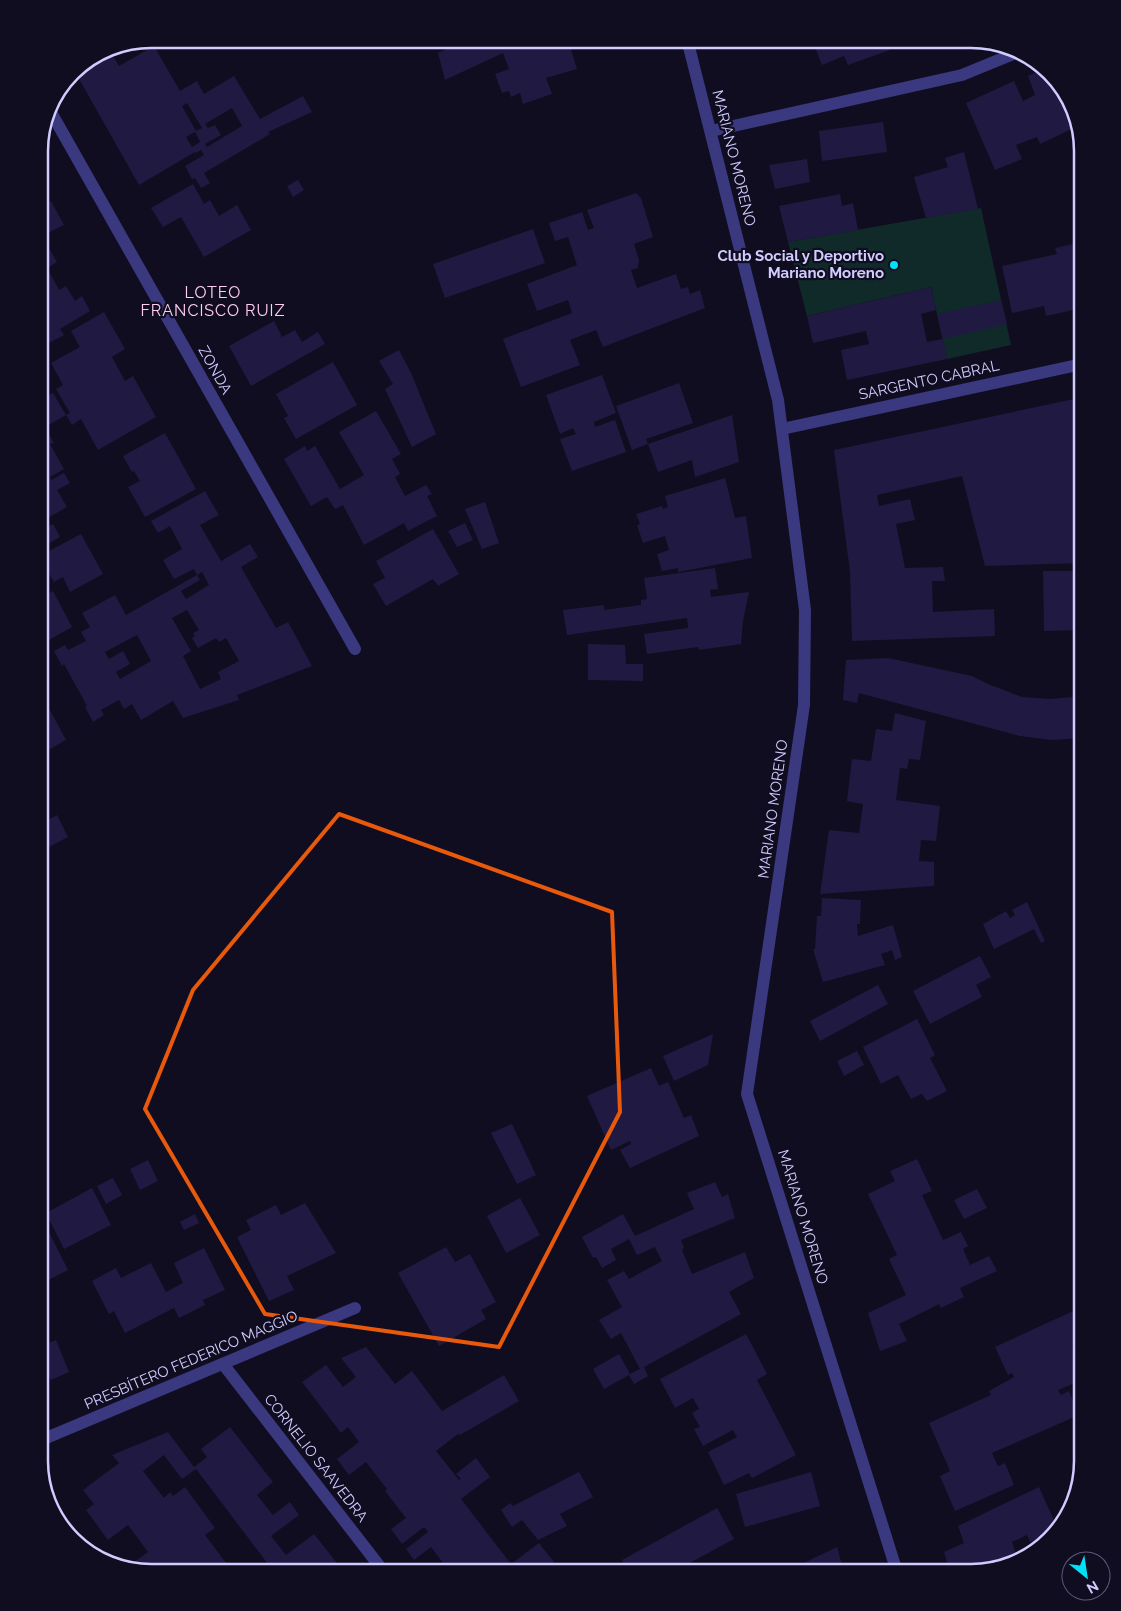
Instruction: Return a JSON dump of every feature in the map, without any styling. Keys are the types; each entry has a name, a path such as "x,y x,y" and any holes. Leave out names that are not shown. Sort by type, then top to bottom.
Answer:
{"street":[{"name":"MARIANO MORENO","path":"689,48 778,400 805,610 804,705 748,1094 894,1564"},
{"path":"711,131 962,75 1010,55"},
{"name":"ZONDA","path":"53,116 354,650"},
{"name":"SARGENTO CABRAL","path":"782,429 1074,366"},
{"name":"PRESBÍTERO FEDERICO MAGGIO","path":"48,1437 355,1308"},
{"name":"CORNELIO SAAVEDRA","path":"223,1364 377,1563"}],"highlighted area":[{"path":"339,814 612,912 620,1112 499,1347 265,1314 145,1109 193,990"}],"green space":[{"name":"Club Social y Deportivo Mariano Moreno","path":"981,208 1011,345 947,359 931,287 807,316 788,242"}],"building":[{"path":"150,48 155,48 180,91 197,81 204,94 234,76 260,119 303,96 312,112 268,132 270,134 204,173 210,183 201,188 195,178 192,179 185,166 204,155 201,150 139,185 78,78 93,65 112,55 119,66","holes":["187,103 202,128 196,131 182,106","232,108 242,126 207,147 205,144 221,135 215,125 208,128 205,124","195,132 200,142 192,147 186,137"]},
{"path":"449,48 571,48 577,69 546,78 552,94 523,104 520,93 511,97 509,91 502,93 495,74 509,69 503,53 445,80 438,53"},
{"path":"815,48 889,48 890,50 848,65 844,56 822,65"},
{"path":"1037,72 1048,82 1066,111 1071,129 1040,144 1037,137 1016,145 1022,159 995,170 966,103 1014,81 1023,101 1035,95 1028,76"},
{"path":"883,122 887,152 822,161 819,131"},
{"path":"964,152 978,209 926,218 914,177 948,167 945,158"},
{"path":"807,159 810,182 775,189 769,165"},
{"path":"298,180 304,190 293,197 287,186"},
{"path":"193,184 204,204 210,200 219,216 237,205 251,230 204,257 181,217 163,227 151,208"},
{"path":"636,193 641,198 653,237 634,244 639,260 638,268 631,270 637,288 676,274 681,289 688,287 690,294 700,290 705,308 603,347 596,330 570,340 580,365 521,387 503,339 572,313 568,300 537,311 527,284 577,265 568,237 555,241 549,223 582,212 588,230 594,228 587,210"},
{"path":"840,194 842,206 853,203 858,230 788,242 779,206"},
{"path":"51,201 64,225 48,233 48,203"},
{"path":"533,229 545,263 445,298 433,264"},
{"path":"1074,244 1074,310 1046,316 1044,306 1012,313 1002,266 1057,254 1055,248"},
{"path":"48,246 57,262 48,267"},
{"path":"48,270 59,290 66,286 75,301 82,296 90,311 60,329 64,335 48,343"},
{"path":"931,287 936,310 921,314 927,342 943,339 947,359 847,380 841,350 869,344 866,331 813,343 807,316"},
{"path":"1001,300 1007,324 943,339 937,314"},
{"path":"104,312 125,349 112,357 125,381 133,376 156,417 98,450 81,419 72,425 66,415 70,413 56,389 63,385 51,363 80,347 71,331"},
{"path":"274,321 282,337 295,330 302,342 318,332 325,344 251,386 229,346"},
{"path":"399,350 411,373 436,434 412,447 385,389 393,384 379,361"},
{"path":"333,362 357,405 296,439 284,418 288,416 276,394"},
{"path":"602,375 616,413 594,422 595,427 615,420 626,452 572,471 560,439 576,434 573,428 560,434 546,395"},
{"path":"679,383 693,423 646,439 648,444 632,450 616,406"},
{"path":"53,393 66,415 48,425 48,396"},
{"path":"1074,399 1074,563 985,566 962,476 877,495 879,506 910,499 915,520 896,524 905,568 943,567 945,581 932,581 933,612 994,609 995,636 852,641 850,572 834,450"},
{"path":"376,411 401,454 392,459 400,474 395,477 405,496 426,485 432,494 427,496 437,516 408,531 404,523 364,545 343,505 335,509 327,497 311,506 284,459 305,446 307,451 315,446 340,489 364,475 339,432"},
{"path":"732,415 739,462 695,477 692,460 658,472 648,444"},
{"path":"48,432 54,443 50,444 64,469 50,477 51,480 64,473 70,483 57,490 67,507 48,518"},
{"path":"165,433 196,489 145,517 128,487 140,481 134,471 132,472 123,456"},
{"path":"725,478 735,518 746,516 752,558 678,572 678,568 662,571 657,554 669,550 665,536 643,543 637,525 640,524 636,514 662,506 663,509 668,507 665,496"},
{"path":"205,491 219,515 200,525 221,561 250,544 258,557 241,567 276,628 288,622 312,666 237,695 239,700 183,718 173,701 141,720 132,704 124,709 119,700 101,710 104,715 93,722 85,707 87,706 64,664 62,666 54,651 65,645 68,650 86,641 81,632 90,627 82,613 115,595 126,615 197,575 194,569 174,579 163,560 182,549 170,526 158,533 151,521","holes":["202,572 209,585 186,599 181,591 200,580 197,575","187,610 199,630 193,633 195,636 192,638 198,648 216,638 219,642 226,638 239,661 218,672 221,679 200,689 183,656 191,651 172,618","137,635 151,661 120,679 116,672 130,664 123,651 109,659 105,652"]},
{"path":"485,502 499,543 482,549 465,509"},
{"path":"465,523 473,540 457,547 448,531"},
{"path":"53,524 60,537 48,544 48,526"},
{"path":"433,529 459,574 438,586 433,579 386,606 373,584 385,578 376,561"},
{"path":"81,534 103,574 70,592 63,577 54,582 49,574 48,549 49,551"},
{"path":"715,568 718,589 710,590 711,597 749,592 743,621 741,644 699,650 698,647 647,654 644,634 688,628 687,618 567,635 563,610 604,605 604,610 641,605 641,600 647,599 644,578"},
{"path":"1043,571 1074,571 1074,630 1044,631"},
{"path":"53,591 72,627 49,640 48,638 48,594"},
{"path":"588,644 625,645 626,664 643,664 643,681 588,680"},
{"path":"888,658 972,676 1022,697 1050,699 1074,697 1074,739 1052,740 1020,736 859,693 857,703 843,700 846,660"},
{"path":"48,707 66,740 48,750"},
{"path":"895,713 926,721 920,760 909,759 907,769 900,768 896,800 940,806 936,841 921,840 919,861 934,862 934,886 820,894 829,830 859,833 863,804 847,801 852,759 871,761 876,729 892,731"},
{"path":"57,815 68,837 48,847 48,820"},
{"path":"822,898 861,900 860,924 857,924 858,936 893,925 902,957 895,960 892,950 881,954 885,965 823,982 813,949 815,949 817,916 821,916"},
{"path":"1027,902 1045,941 1041,943 1034,929 994,949 983,924 1006,911 1010,918 1015,915 1012,910"},
{"path":"980,956 991,977 976,985 982,997 930,1024 913,991"},
{"path":"878,985 888,1004 820,1041 810,1021"},
{"path":"917,1019 935,1055 930,1058 947,1091 927,1101 922,1094 911,1099 898,1075 881,1084 863,1047"},
{"path":"713,1034 708,1065 674,1081 663,1056"},
{"path":"857,1051 864,1065 844,1076 837,1061"},
{"path":"651,1068 659,1086 668,1082 684,1118 691,1115 699,1136 630,1168 620,1150 631,1144 630,1141 611,1150 587,1096"},
{"path":"512,1124 536,1175 517,1184 491,1133"},
{"path":"917,1159 932,1191 922,1195 943,1240 961,1232 968,1246 963,1249 970,1265 989,1256 997,1271 960,1288 964,1297 941,1308 939,1304 899,1324 907,1341 880,1351 868,1313 906,1295 889,1259 897,1255 868,1194 895,1181 890,1171"},
{"path":"148,1160 158,1181 140,1190 130,1169"},
{"path":"113,1178 122,1195 106,1204 97,1186"},
{"path":"715,1182 722,1197 728,1194 735,1218 681,1240 684,1248 682,1250 692,1274 745,1252 754,1278 729,1292 741,1314 644,1367 648,1376 634,1384 629,1375 604,1389 593,1369 619,1354 630,1374 640,1369 621,1333 611,1339 599,1320 622,1307 607,1280 624,1271 629,1279 662,1261 655,1247 637,1255 629,1239 611,1249 616,1260 602,1268 596,1257 593,1258 582,1237 623,1214 635,1236 694,1209 687,1193"},
{"path":"92,1188 111,1225 64,1249 48,1217 48,1212"},
{"path":"977,1189 987,1208 964,1219 954,1200"},
{"path":"520,1198 540,1235 506,1253 487,1216"},
{"path":"305,1203 336,1253 287,1276 294,1290 269,1301 237,1237 251,1230 246,1220 276,1205 281,1215"},
{"path":"195,1214 199,1223 184,1230 180,1222"},
{"path":"48,1230 68,1270 48,1280"},
{"path":"446,1247 455,1262 470,1254 496,1302 481,1310 486,1319 439,1346 398,1273"},
{"path":"204,1248 225,1290 203,1300 205,1305 179,1318 174,1308 125,1333 114,1311 109,1314 92,1281 116,1268 121,1278 151,1263 166,1292 183,1283 174,1263"},
{"path":"1074,1311 1074,1344 1072,1345 1074,1349 1074,1383 1058,1390 1061,1395 1069,1391 1074,1403 1074,1417 992,1453 998,1466 1005,1463 1014,1485 955,1511 940,1476 950,1471 929,1423 991,1395 989,1391 1014,1377 1012,1373 1008,1375 995,1347"},
{"path":"746,1334 767,1374 757,1380 796,1455 752,1478 749,1473 724,1485 708,1452 737,1437 733,1430 703,1446 694,1429 700,1427 692,1413 699,1409 693,1398 675,1408 660,1379"},
{"path":"56,1340 69,1372 51,1380 48,1373 48,1343"},
{"path":"366,1347 395,1384 412,1371 442,1411 504,1375 519,1401 460,1435 458,1434 436,1451 459,1480 461,1479 456,1474 476,1458 490,1477 461,1499 511,1563 443,1563 431,1547 414,1560 406,1549 428,1532 424,1527 402,1544 391,1529 406,1518 366,1462 349,1475 337,1459 359,1442 348,1427 341,1433 302,1382 326,1365 343,1387 356,1377 341,1358"},
{"path":"230,1427 273,1482 257,1495 273,1515 290,1502 299,1515 271,1536 286,1555 314,1534 337,1563 267,1563 196,1469 182,1479 164,1455 143,1471 164,1498 170,1492 173,1496 185,1487 215,1528 205,1535 226,1563 134,1562 148,1552 128,1525 108,1540 86,1510 94,1504 83,1490 119,1463 112,1455 168,1432 194,1467 207,1457 201,1449"},
{"path":"579,1472 593,1497 560,1514 567,1526 538,1540 522,1520 512,1527 501,1510 510,1503 513,1506"},
{"path":"811,1472 820,1506 745,1527 736,1494"},
{"path":"1039,1487 1054,1520 1036,1539 1030,1542 1027,1535 1012,1542 1016,1553 1010,1556 984,1563 948,1564 944,1552 964,1543 958,1526"},
{"path":"717,1508 734,1539 688,1564 624,1564 622,1560"},
{"path":"539,1543 554,1562 553,1563 512,1563"},
{"path":"837,1547 842,1564 802,1564"}],"place":[{"name":"Club Social y Deportivo Mariano Moreno","path":"894,265"}],"district":[{"name":"LOTEO FRANCISCO RUIZ","path":"213,301"}]}
